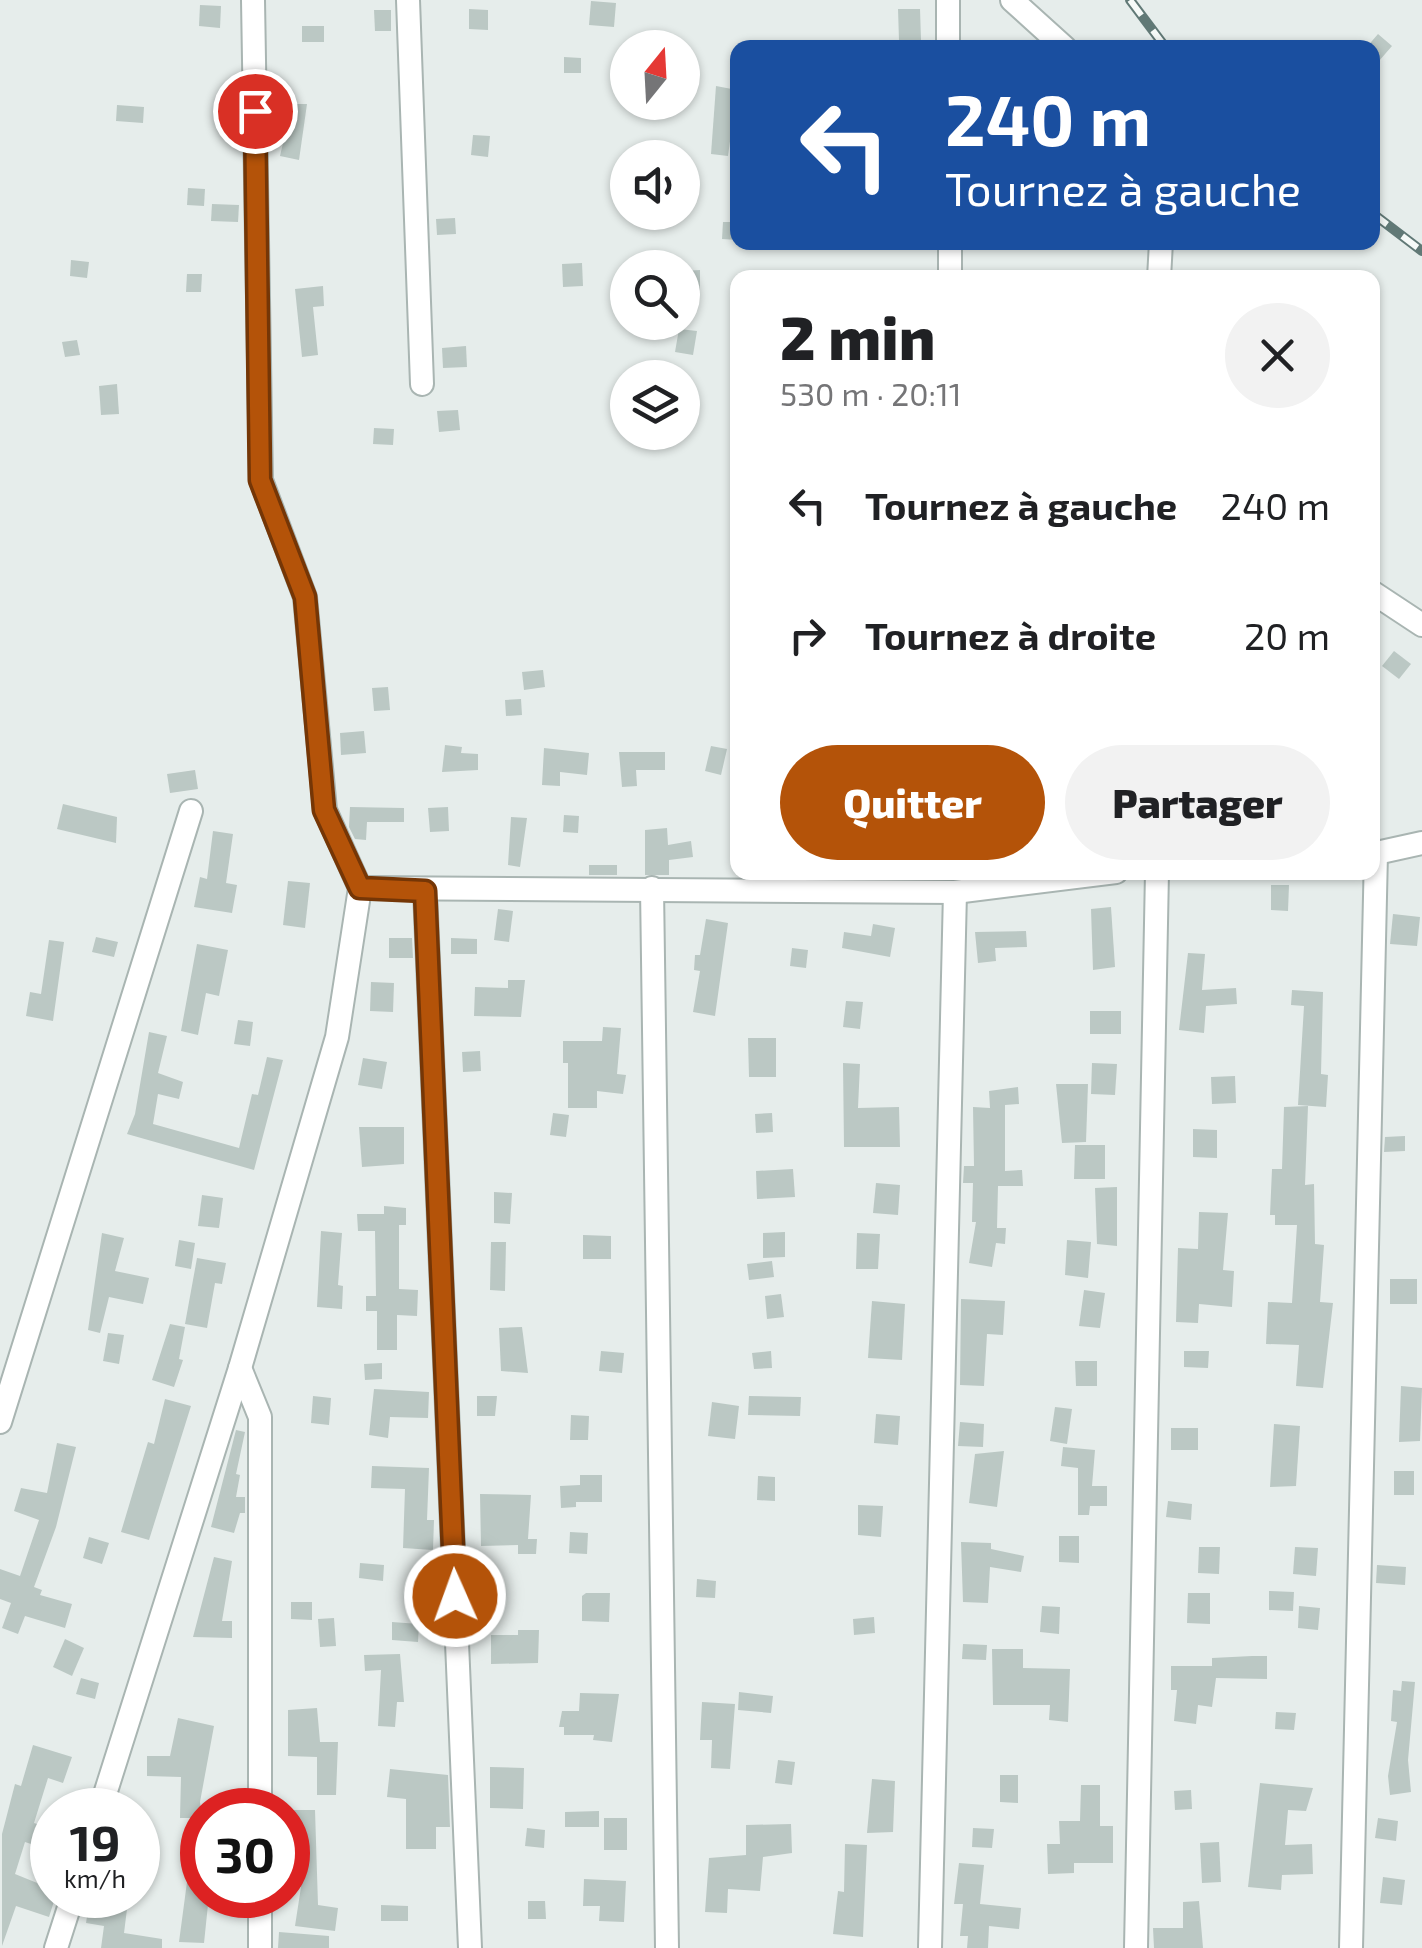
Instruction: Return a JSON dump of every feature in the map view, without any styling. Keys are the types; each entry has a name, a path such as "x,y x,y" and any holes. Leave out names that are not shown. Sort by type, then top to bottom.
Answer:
{"street":[{"path":"107,1788 240,1368 337,1037 360,888 324,810 305,597 260,480 254,0"},
{"path":"408,0 422,384"},
{"path":"948,0 948,40"},
{"path":"1012,0 1056,40"},
{"path":"1380,597 1422,624"},
{"path":"0,1422 191,811"},
{"path":"1380,853 1422,843"},
{"path":"360,888 956,892 1052,880"},
{"path":"1136,1948 1157,880"},
{"path":"1352,1948 1373,880"},
{"path":"652,888 667,1948"},
{"path":"425,891 470,1948"},
{"path":"930,1948 956,892"},
{"path":"240,1368 260,1417 260,1788"},
{"path":"56,1948 66,1918"},
{"path":"260,1918 260,1948"}],"building":[{"path":"591,1 616,3 614,27 589,25"},
{"path":"200,5 221,6 220,28 199,26"},
{"path":"469,9 488,10 488,30 469,29"},
{"path":"898,9 920,9 921,40 899,40"},
{"path":"374,10 391,10 391,31 375,31"},
{"path":"302,26 324,26 324,42 302,42"},
{"path":"1378,34 1392,46 1380,60 1380,40 1373,40"},
{"path":"564,57 581,58 581,73 564,73"},
{"path":"716,86 730,89 730,141 728,156 711,154"},
{"path":"292,104 307,104 299,160 280,156"},
{"path":"117,105 144,107 143,123 116,121"},
{"path":"473,135 490,136 488,157 471,155"},
{"path":"188,188 205,189 204,206 187,205"},
{"path":"212,204 239,205 238,222 211,221"},
{"path":"455,218 456,234 437,235 436,219"},
{"path":"723,222 730,222 730,240 722,239"},
{"path":"71,260 89,262 87,278 70,276"},
{"path":"582,263 583,286 563,287 562,264"},
{"path":"187,274 202,274 201,292 186,292"},
{"path":"323,286 324,306 313,307 318,355 302,357 295,289"},
{"path":"77,340 80,355 65,357 62,342"},
{"path":"677,340 696,340 693,355 675,352"},
{"path":"466,346 467,367 443,368 442,348"},
{"path":"117,384 119,414 101,415 99,386"},
{"path":"458,410 460,430 439,432 437,411"},
{"path":"374,428 394,429 393,445 373,444"},
{"path":"1394,651 1411,664 1399,679 1382,666"},
{"path":"543,670 545,687 524,690 522,672"},
{"path":"388,687 390,710 374,711 372,688"},
{"path":"521,699 522,715 506,716 505,700"},
{"path":"364,731 366,753 341,755 340,733"},
{"path":"445,745 462,747 461,753 478,754 478,770 442,772"},
{"path":"711,746 727,749 721,775 705,771"},
{"path":"544,748 589,753 587,775 560,772 560,786 542,785"},
{"path":"619,752 665,752 665,770 636,770 637,786 622,787"},
{"path":"195,770 198,789 170,793 167,774"},
{"path":"63,804 117,817 116,843 57,829"},
{"path":"350,807 404,808 404,822 367,822 366,840 355,839 349,827"},
{"path":"448,807 449,831 430,832 428,808"},
{"path":"564,815 579,816 578,833 563,832"},
{"path":"511,817 527,818 520,867 508,865"},
{"path":"667,828 668,845 691,841 693,857 669,860 669,875 645,875 645,830"},
{"path":"213,831 233,834 226,883 237,885 232,913 194,907 200,877 207,879"},
{"path":"589,865 617,865 617,875 589,875"},
{"path":"288,881 310,883 305,928 283,925"},
{"path":"1271,885 1289,885 1288,911 1271,910"},
{"path":"1111,907 1115,967 1093,970 1091,909"},
{"path":"498,909 513,911 509,942 494,940"},
{"path":"1393,914 1420,917 1417,946 1390,944"},
{"path":"706,919 728,923 715,1016 693,1012 700,971 694,970 695,955 700,955"},
{"path":"873,924 895,928 890,957 842,948 844,932 871,936"},
{"path":"1026,931 1027,947 995,948 996,961 978,963 975,932"},
{"path":"96,937 118,942 114,957 92,952"},
{"path":"389,938 412,938 413,958 389,958"},
{"path":"451,938 477,939 477,954 451,954"},
{"path":"49,940 64,942 53,1021 26,1016 30,992 41,994"},
{"path":"197,944 228,950 219,996 206,993 198,1035 181,1031"},
{"path":"792,948 808,950 806,968 790,966"},
{"path":"1188,953 1205,954 1202,990 1236,988 1237,1004 1206,1006 1204,1033 1179,1030"},
{"path":"508,980 525,980 521,1017 474,1016 475,987 508,988"},
{"path":"371,982 394,983 393,1012 370,1011"},
{"path":"1292,990 1323,992 1321,1074 1328,1075 1326,1107 1298,1105 1304,1006 1291,1005"},
{"path":"846,1001 863,1002 860,1029 843,1027"},
{"path":"1090,1011 1121,1011 1121,1034 1090,1034"},
{"path":"238,1020 253,1022 250,1046 234,1044"},
{"path":"603,1027 621,1028 617,1074 626,1075 623,1094 597,1091 597,1108 568,1108 568,1063 563,1063 563,1041 602,1041"},
{"path":"149,1032 167,1036 158,1073 183,1082 179,1099 158,1094 153,1124 239,1148 252,1094 258,1095 267,1057 283,1060 254,1170 127,1134 135,1114"},
{"path":"748,1038 776,1038 776,1077 749,1077"},
{"path":"480,1051 481,1071 463,1072 462,1052"},
{"path":"363,1058 387,1062 382,1089 358,1085"},
{"path":"843,1063 860,1064 858,1108 899,1107 900,1147 844,1147"},
{"path":"1092,1063 1117,1064 1115,1095 1091,1094"},
{"path":"1235,1076 1236,1103 1212,1104 1211,1077"},
{"path":"1056,1084 1088,1084 1086,1142 1062,1143"},
{"path":"1018,1087 1019,1104 1005,1105 1005,1171 1022,1170 1023,1186 998,1186 997,1228 1006,1228 1005,1244 996,1243 992,1267 969,1263 976,1222 972,1222 973,1183 963,1183 964,1166 974,1166 973,1107 990,1108 989,1091"},
{"path":"1308,1106 1305,1185 1314,1184 1315,1244 1324,1245 1320,1302 1333,1303 1323,1388 1296,1386 1299,1345 1266,1344 1268,1302 1292,1303 1297,1225 1275,1225 1275,1215 1270,1215 1272,1169 1282,1169 1284,1107"},
{"path":"553,1113 569,1115 566,1137 550,1135"},
{"path":"772,1113 773,1132 756,1133 755,1114"},
{"path":"359,1127 404,1127 404,1164 362,1167"},
{"path":"1193,1129 1217,1130 1217,1158 1193,1157"},
{"path":"1405,1136 1405,1151 1384,1152 1385,1137"},
{"path":"1075,1145 1105,1145 1105,1179 1074,1179"},
{"path":"793,1169 795,1197 757,1199 756,1171"},
{"path":"876,1183 900,1185 898,1215 873,1213"},
{"path":"1117,1187 1117,1246 1097,1244 1095,1188"},
{"path":"494,1192 512,1193 510,1224 494,1223"},
{"path":"202,1195 223,1198 219,1228 198,1226"},
{"path":"384,1206 406,1208 406,1225 399,1225 399,1289 418,1290 417,1316 397,1315 397,1350 377,1350 377,1311 366,1311 366,1296 376,1296 375,1231 358,1231 357,1214 384,1214"},
{"path":"1199,1212 1228,1213 1223,1270 1234,1271 1232,1307 1199,1304 1198,1323 1176,1322 1178,1248 1198,1249"},
{"path":"321,1231 342,1233 338,1285 343,1286 342,1309 317,1307"},
{"path":"785,1232 785,1257 763,1258 763,1233"},
{"path":"102,1233 124,1238 115,1271 149,1278 143,1304 109,1297 100,1333 88,1330"},
{"path":"857,1233 880,1234 878,1269 856,1269"},
{"path":"583,1235 611,1236 611,1259 583,1259"},
{"path":"179,1240 195,1243 191,1269 175,1266"},
{"path":"1067,1240 1091,1242 1088,1278 1065,1275"},
{"path":"491,1242 506,1242 505,1291 490,1290"},
{"path":"197,1258 226,1263 222,1284 215,1283 207,1328 185,1324"},
{"path":"772,1261 774,1277 749,1280 747,1264"},
{"path":"1390,1279 1417,1279 1417,1304 1390,1304"},
{"path":"1084,1290 1105,1293 1100,1328 1079,1326"},
{"path":"781,1294 784,1317 767,1319 765,1296"},
{"path":"961,1299 1005,1301 1003,1335 987,1334 984,1386 960,1385"},
{"path":"872,1301 905,1304 902,1360 868,1358"},
{"path":"170,1324 185,1327 179,1359 183,1360 174,1387 152,1380"},
{"path":"522,1327 528,1373 501,1371 499,1328"},
{"path":"108,1333 124,1335 119,1364 103,1361"},
{"path":"601,1351 624,1353 622,1373 599,1371"},
{"path":"771,1351 772,1368 754,1369 752,1353"},
{"path":"1184,1351 1209,1351 1208,1368 1184,1367"},
{"path":"1075,1361 1097,1361 1097,1386 1076,1386"},
{"path":"382,1363 382,1379 365,1380 364,1364"},
{"path":"1401,1386 1422,1388 1420,1441 1399,1442"},
{"path":"374,1389 429,1392 428,1418 390,1417 388,1438 369,1435"},
{"path":"313,1396 331,1398 329,1425 311,1423"},
{"path":"477,1396 497,1396 495,1416 477,1416"},
{"path":"749,1396 801,1397 800,1416 748,1415"},
{"path":"165,1399 191,1406 149,1540 121,1532 148,1442 154,1444"},
{"path":"712,1402 739,1406 735,1439 708,1436"},
{"path":"1055,1407 1072,1409 1067,1444 1050,1441"},
{"path":"876,1414 900,1416 898,1445 874,1443"},
{"path":"571,1415 589,1416 588,1440 570,1440"},
{"path":"960,1422 984,1424 983,1447 958,1446"},
{"path":"1274,1424 1300,1426 1296,1486 1270,1487"},
{"path":"1171,1428 1198,1428 1198,1450 1171,1450"},
{"path":"236,1430 245,1432 236,1474 240,1475 236,1497 245,1497 245,1513 240,1513 234,1533 211,1527"},
{"path":"57,1443 76,1447 56,1527 34,1587 42,1590 40,1595 72,1604 65,1628 25,1616 18,1634 2,1628 11,1603 0,1599 0,1569 20,1576 39,1520 14,1511 21,1488 47,1493"},
{"path":"1063,1447 1095,1450 1092,1486 1107,1486 1107,1506 1090,1506 1089,1515 1078,1515 1078,1468 1061,1466"},
{"path":"1004,1451 997,1507 969,1503 975,1454"},
{"path":"372,1466 429,1468 427,1520 434,1520 433,1550 403,1548 405,1489 371,1488"},
{"path":"1394,1471 1414,1471 1414,1495 1394,1495"},
{"path":"580,1475 602,1475 602,1502 576,1502 576,1507 561,1508 560,1486 580,1485"},
{"path":"758,1476 775,1477 775,1501 757,1500"},
{"path":"480,1494 531,1495 528,1539 537,1539 536,1554 518,1554 518,1545 481,1546"},
{"path":"1168,1501 1192,1504 1191,1520 1166,1517"},
{"path":"858,1505 883,1506 881,1537 858,1535"},
{"path":"570,1532 588,1533 587,1554 569,1553"},
{"path":"1059,1536 1079,1536 1079,1563 1059,1562"},
{"path":"89,1537 109,1543 102,1564 83,1558"},
{"path":"961,1542 991,1543 991,1549 1024,1556 1021,1572 990,1567 988,1603 963,1602"},
{"path":"1199,1547 1220,1547 1219,1574 1198,1573"},
{"path":"1295,1547 1318,1548 1316,1576 1293,1574"},
{"path":"214,1557 232,1561 222,1621 232,1621 232,1638 193,1637"},
{"path":"360,1563 384,1565 383,1581 359,1578"},
{"path":"1377,1565 1406,1567 1405,1585 1376,1583"},
{"path":"697,1579 716,1581 715,1598 696,1597"},
{"path":"1269,1591 1294,1592 1293,1611 1269,1610"},
{"path":"610,1593 609,1622 582,1621 582,1596"},
{"path":"1188,1593 1210,1593 1210,1624 1187,1623"},
{"path":"291,1602 312,1602 312,1620 291,1619"},
{"path":"1042,1606 1060,1607 1059,1634 1040,1632"},
{"path":"1299,1606 1320,1608 1318,1630 1298,1628"},
{"path":"874,1617 875,1633 854,1635 853,1619"},
{"path":"334,1618 336,1646 320,1647 318,1619"},
{"path":"392,1622 419,1624 418,1642 392,1640"},
{"path":"518,1630 539,1630 538,1663 491,1664 491,1635 518,1635"},
{"path":"65,1639 84,1648 72,1676 53,1667"},
{"path":"963,1644 987,1645 986,1660 962,1659"},
{"path":"992,1649 1023,1649 1023,1668 1070,1669 1068,1722 1049,1720 1050,1705 993,1705"},
{"path":"400,1654 404,1702 397,1702 395,1727 378,1726 381,1670 365,1671 364,1655"},
{"path":"1267,1656 1267,1679 1216,1678 1212,1707 1198,1705 1196,1724 1174,1721 1177,1690 1171,1690 1171,1666 1212,1666 1212,1658"},
{"path":"81,1678 99,1683 95,1699 76,1694"},
{"path":"1402,1681 1415,1682 1408,1760 1411,1792 1390,1795 1388,1776 1397,1722 1391,1721 1393,1690 1401,1691"},
{"path":"739,1692 773,1696 771,1713 738,1710"},
{"path":"580,1693 619,1694 612,1742 593,1740 594,1735 564,1735 564,1727 559,1727 562,1711 579,1711"},
{"path":"702,1702 735,1704 730,1769 711,1768 712,1740 700,1740"},
{"path":"317,1708 320,1742 338,1742 336,1795 317,1795 317,1757 288,1756 288,1710"},
{"path":"1276,1712 1296,1713 1294,1730 1275,1729"},
{"path":"178,1718 214,1726 203,1788 181,1788 181,1777 147,1776 147,1756 170,1756"},
{"path":"33,1745 72,1757 63,1783 48,1778 45,1788 30,1788 30,1844 25,1842 15,1874 30,1880 30,1911 16,1906 2,1946 2,1834 15,1784 21,1786"},
{"path":"778,1760 795,1762 792,1785 775,1783"},
{"path":"490,1767 524,1768 523,1809 490,1808"},
{"path":"390,1769 448,1775 450,1827 436,1827 436,1849 406,1849 406,1799 387,1797"},
{"path":"1000,1775 1018,1775 1018,1803 1000,1802"},
{"path":"872,1779 895,1781 893,1832 867,1833"},
{"path":"1260,1783 1313,1788 1306,1811 1288,1810 1285,1845 1312,1844 1313,1874 1282,1875 1281,1890 1248,1887"},
{"path":"1081,1785 1100,1785 1100,1826 1113,1826 1113,1863 1074,1863 1074,1873 1048,1874 1047,1844 1060,1844 1059,1821 1080,1821"},
{"path":"1191,1790 1192,1809 1175,1810 1174,1791"},
{"path":"310,1810 315,1810 318,1905 338,1908 335,1931 295,1926 296,1918 310,1918"},
{"path":"599,1811 599,1827 565,1827 565,1812"},
{"path":"604,1818 627,1818 627,1850 604,1850"},
{"path":"1378,1818 1398,1821 1396,1841 1375,1838"},
{"path":"791,1824 792,1853 763,1857 760,1891 728,1889 727,1913 705,1912 709,1858 746,1855 746,1825"},
{"path":"527,1828 545,1830 544,1848 525,1846"},
{"path":"973,1828 994,1829 992,1848 972,1847"},
{"path":"1219,1842 1221,1882 1202,1883 1200,1843"},
{"path":"845,1844 867,1845 863,1937 833,1934 838,1891 844,1892"},
{"path":"959,1863 984,1865 980,1904 1021,1908 1019,1929 989,1926 988,1948 967,1948 968,1936 960,1936 963,1904 954,1904"},
{"path":"1383,1877 1405,1880 1402,1905 1380,1903"},
{"path":"584,1879 626,1881 624,1922 599,1921 600,1906 583,1906"},
{"path":"528,1901 545,1901 546,1919 528,1919"},
{"path":"1199,1901 1203,1948 1154,1948 1153,1928 1183,1928 1183,1902"},
{"path":"381,1905 408,1906 408,1921 381,1921"},
{"path":"87,1918 126,1918 124,1933 162,1939 162,1948 101,1948 104,1926 86,1923"},
{"path":"182,1918 207,1918 204,1943 179,1942"},
{"path":"279,1932 329,1936 329,1948 278,1948"}],"railway":[{"path":"1130,0 1160,40"},
{"path":"1380,219 1422,251"}],"route":[{"path":"255,111 260,480 305,597 324,810 360,888 425,891 455,1596"}]}
